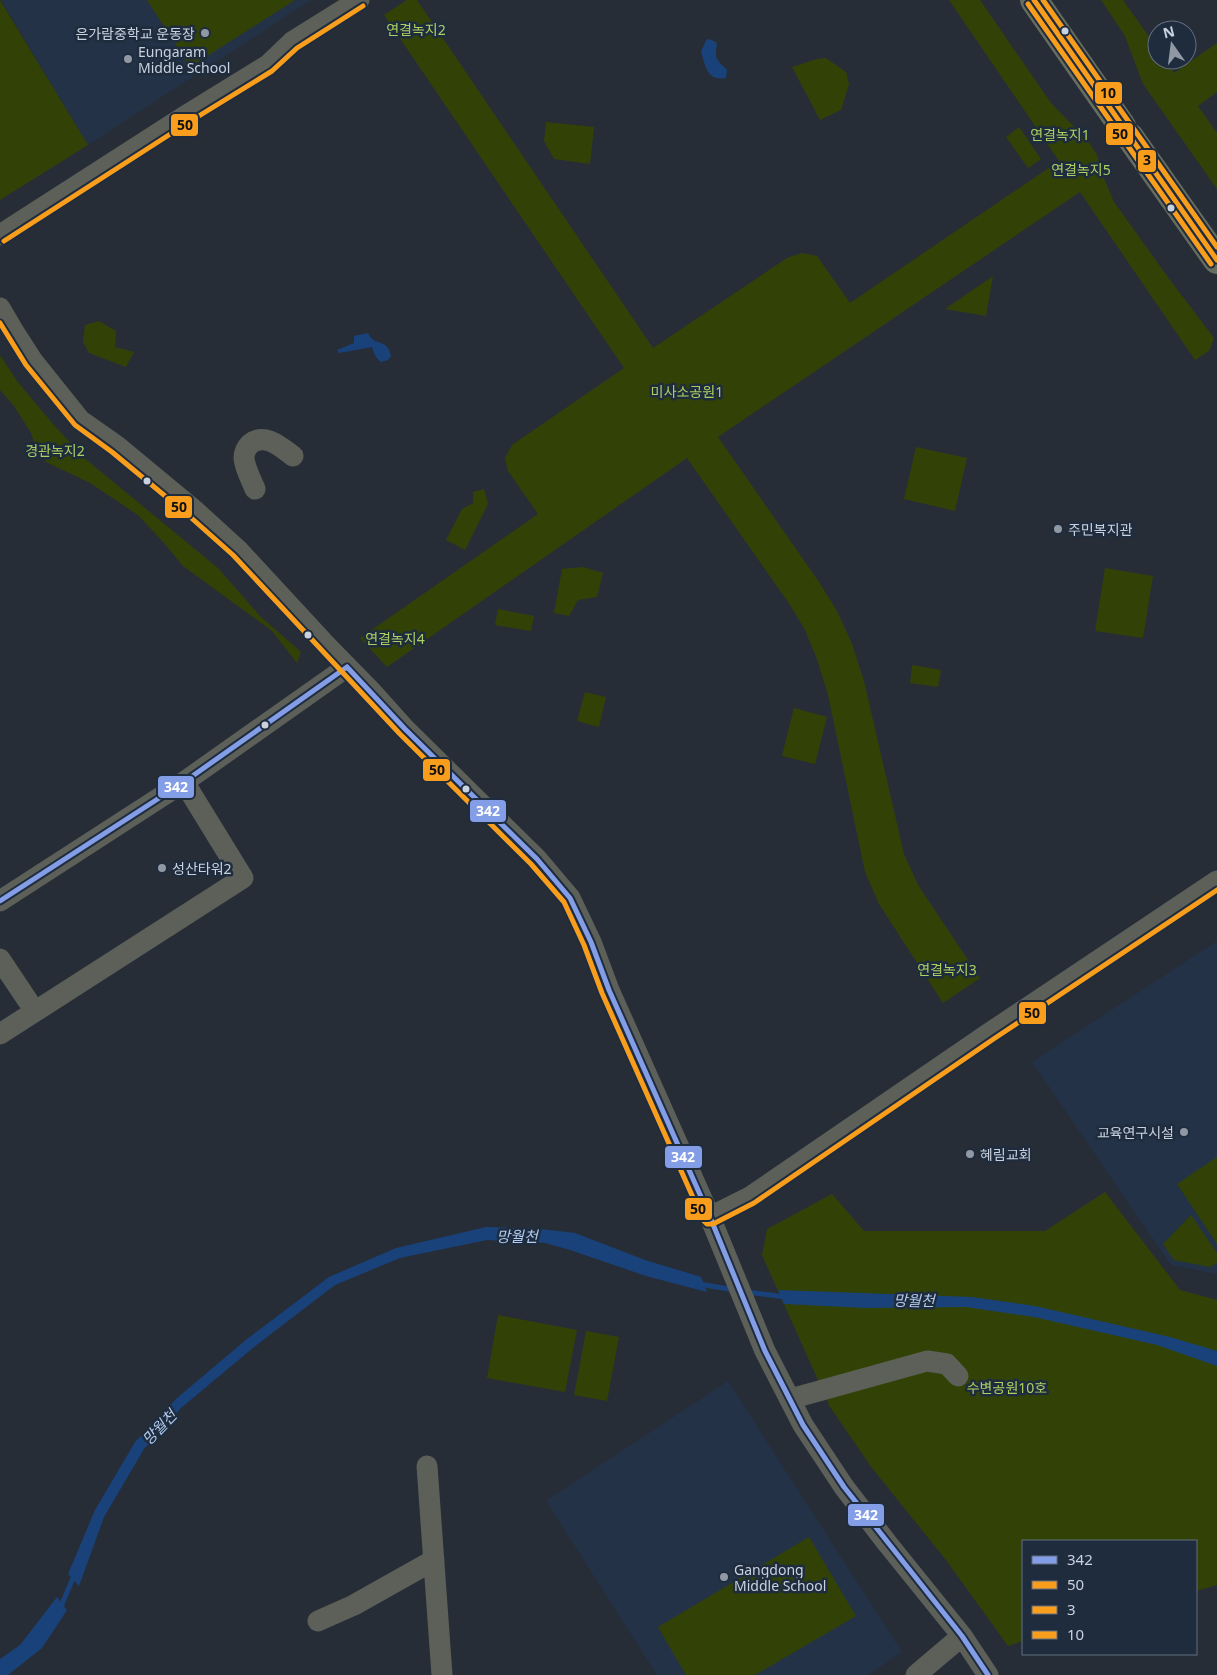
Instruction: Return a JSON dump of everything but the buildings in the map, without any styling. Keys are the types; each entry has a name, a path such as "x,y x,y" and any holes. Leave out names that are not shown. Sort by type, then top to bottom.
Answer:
{"main road":[{"path":"1034,0 1217,260"}],"street":[{"path":"0,235 268,65 292,42 359,0"},
{"path":"0,308 32,360 80,420 117,446 194,509 226,539 370,690 405,730 537,859 570,898 591,942 629,1035 710,1217 765,1352 803,1425 844,1487 886,1543 962,1636 988,1675"},
{"path":"255,489 244,457 245,449 261,439 270,441 293,456"},
{"path":"0,901 184,782 346,667"},
{"path":"0,1034 243,878 184,782"},
{"path":"710,1217 750,1197 999,1026 1217,881"},
{"path":"0,959 28,1001"},
{"path":"790,1399 927,1361 947,1364 958,1376"},
{"path":"427,1466 442,1675"},
{"path":"318,1621 354,1605 434,1560"},
{"path":"916,1675 962,1636"}],"shaded area":[{"name":"Eungaram Middle School","path":"1,0 311,0 88,145"},
{"path":"1217,941 1217,1274 1171,1265 1032,1062"},
{"name":"Gangdong Middle School","path":"728,1381 902,1652 868,1675 657,1675 546,1501"}],"green space":[{"path":"0,0 88,145 0,200"},
{"name":"은가람중학교 운동장","path":"147,0 295,0 190,67"},
{"path":"407,0 417,0 653,348 787,258 802,253 817,256 850,303 1059,161 949,0 980,0 1051,103 1088,141 1097,155 1103,176 1114,202 1214,338 1209,351 1195,360 1080,192 718,437 819,582 837,611 852,644 864,681 904,854 918,885 980,978 943,1003 879,904 865,872 828,695 817,659 804,628 788,602 687,458 387,667 360,638 538,514 508,471 505,458 512,445 624,368 384,15"},
{"path":"1101,0 1123,0 1147,34 1147,70 1172,70 1174,73 1178,70 1197,70 1197,57 1217,43 1217,92 1198,106 1217,133 1217,189 1143,84 1125,36"},
{"path":"826,58 846,72 849,84 841,110 820,120 792,67"},
{"path":"546,122 594,127 590,164 554,159 544,141"},
{"path":"1019,127 1041,159 1028,168 1006,137"},
{"path":"993,276 986,316 945,309"},
{"path":"99,321 116,331 115,347 134,352 126,367 89,353 83,342 85,325"},
{"name":"경관녹지2","path":"0,355 17,381 83,457 218,568 260,616 301,652 297,663 272,631 183,566 138,515 90,483 46,462 36,448 31,433 14,406 0,390"},
{"path":"916,447 967,458 955,511 904,499"},
{"path":"484,489 488,504 465,550 446,540 462,509 473,503 473,492"},
{"path":"583,567 603,573 597,597 578,600 569,616 554,613 562,569"},
{"path":"1105,568 1153,576 1143,638 1095,631"},
{"path":"498,609 534,616 531,631 495,625"},
{"path":"912,665 941,670 938,687 910,683"},
{"path":"585,692 606,697 599,727 577,721"},
{"path":"794,708 827,717 815,764 782,756"},
{"path":"1217,1157 1217,1244 1177,1184"},
{"name":"수변공원10호","path":"1105,1192 1180,1290 1217,1300 1217,1585 1197,1591 1197,1540 1022,1540 1022,1641 1008,1646 946,1560 872,1468 830,1407 762,1255 767,1229 832,1194 864,1231 1045,1231"},
{"path":"1191,1215 1217,1253 1217,1263 1210,1267 1174,1260 1163,1244"},
{"path":"498,1315 577,1330 565,1392 487,1378"},
{"path":"586,1331 619,1337 607,1401 574,1395"},
{"path":"809,1537 856,1616 755,1675 686,1675 658,1627"}],"water":[{"path":"709,39 716,42 716,57 727,70 726,78 711,75 706,68 701,52 706,40"},
{"path":"368,333 374,340 387,347 391,356 388,360 381,362 376,357 372,347 339,353 337,350 354,343 354,336"},
{"path":"486,1227 541,1229 575,1233 645,1260 701,1277 707,1292 646,1276 545,1243 487,1240 400,1258 335,1285 254,1347 181,1408 144,1449 104,1517 79,1586 68,1574 95,1510 135,1442 177,1398 247,1339 329,1277 396,1248"},
{"name":"망월천","path":"778,1290 972,1297 1035,1306 1170,1337 1217,1351 1217,1366 1157,1345 1034,1317 966,1307 866,1308 784,1304"},
{"path":"57,1597 67,1610 42,1648 8,1675 0,1675 0,1659 20,1645"}],"waterway":[{"name":"망월천","path":"699,1284 735,1290"},
{"name":"망월천","path":"746,1292 787,1297"},
{"name":"망월천","path":"60,1609 75,1573"}],"transit line":[{"name":"3","path":"1034,0 1217,260"},
{"name":"10","path":"1043,0 1217,247"},
{"name":"50","path":"1028,4 1211,264"},
{"name":"50","path":"4,241 272,71 297,48 363,6"},
{"name":"50","path":"0,323 26,365 75,425 112,452 233,555 400,734 531,864 564,902 584,945 602,993 703,1220 707,1224 713,1224 754,1203 995,1038 1217,890"},
{"name":"342","path":"347,667 405,729 537,859 570,898 591,942 609,990 710,1217 765,1351 803,1425 844,1487 962,1636 988,1675"},
{"name":"342","path":"0,901 184,782 347,667"}],"place":[{"name":"은가람중학교 운동장","path":"205,33"},
{"name":"Eungaram Middle School","path":"128,59"},
{"name":"주민복지관","path":"1058,529"},
{"name":"성산타워2","path":"162,868"},
{"name":"교육연구시설","path":"1184,1132"},
{"name":"혜림교회","path":"970,1154"},
{"name":"Gangdong Middle School","path":"724,1577"}],"park label":[{"name":"연결녹지2","path":"416,29"},
{"name":"연결녹지1","path":"1060,134"},
{"name":"연결녹지5","path":"1081,169"},
{"name":"미사소공원1","path":"687,391"},
{"name":"연결녹지4","path":"395,638"},
{"name":"연결녹지3","path":"947,969"}]}
